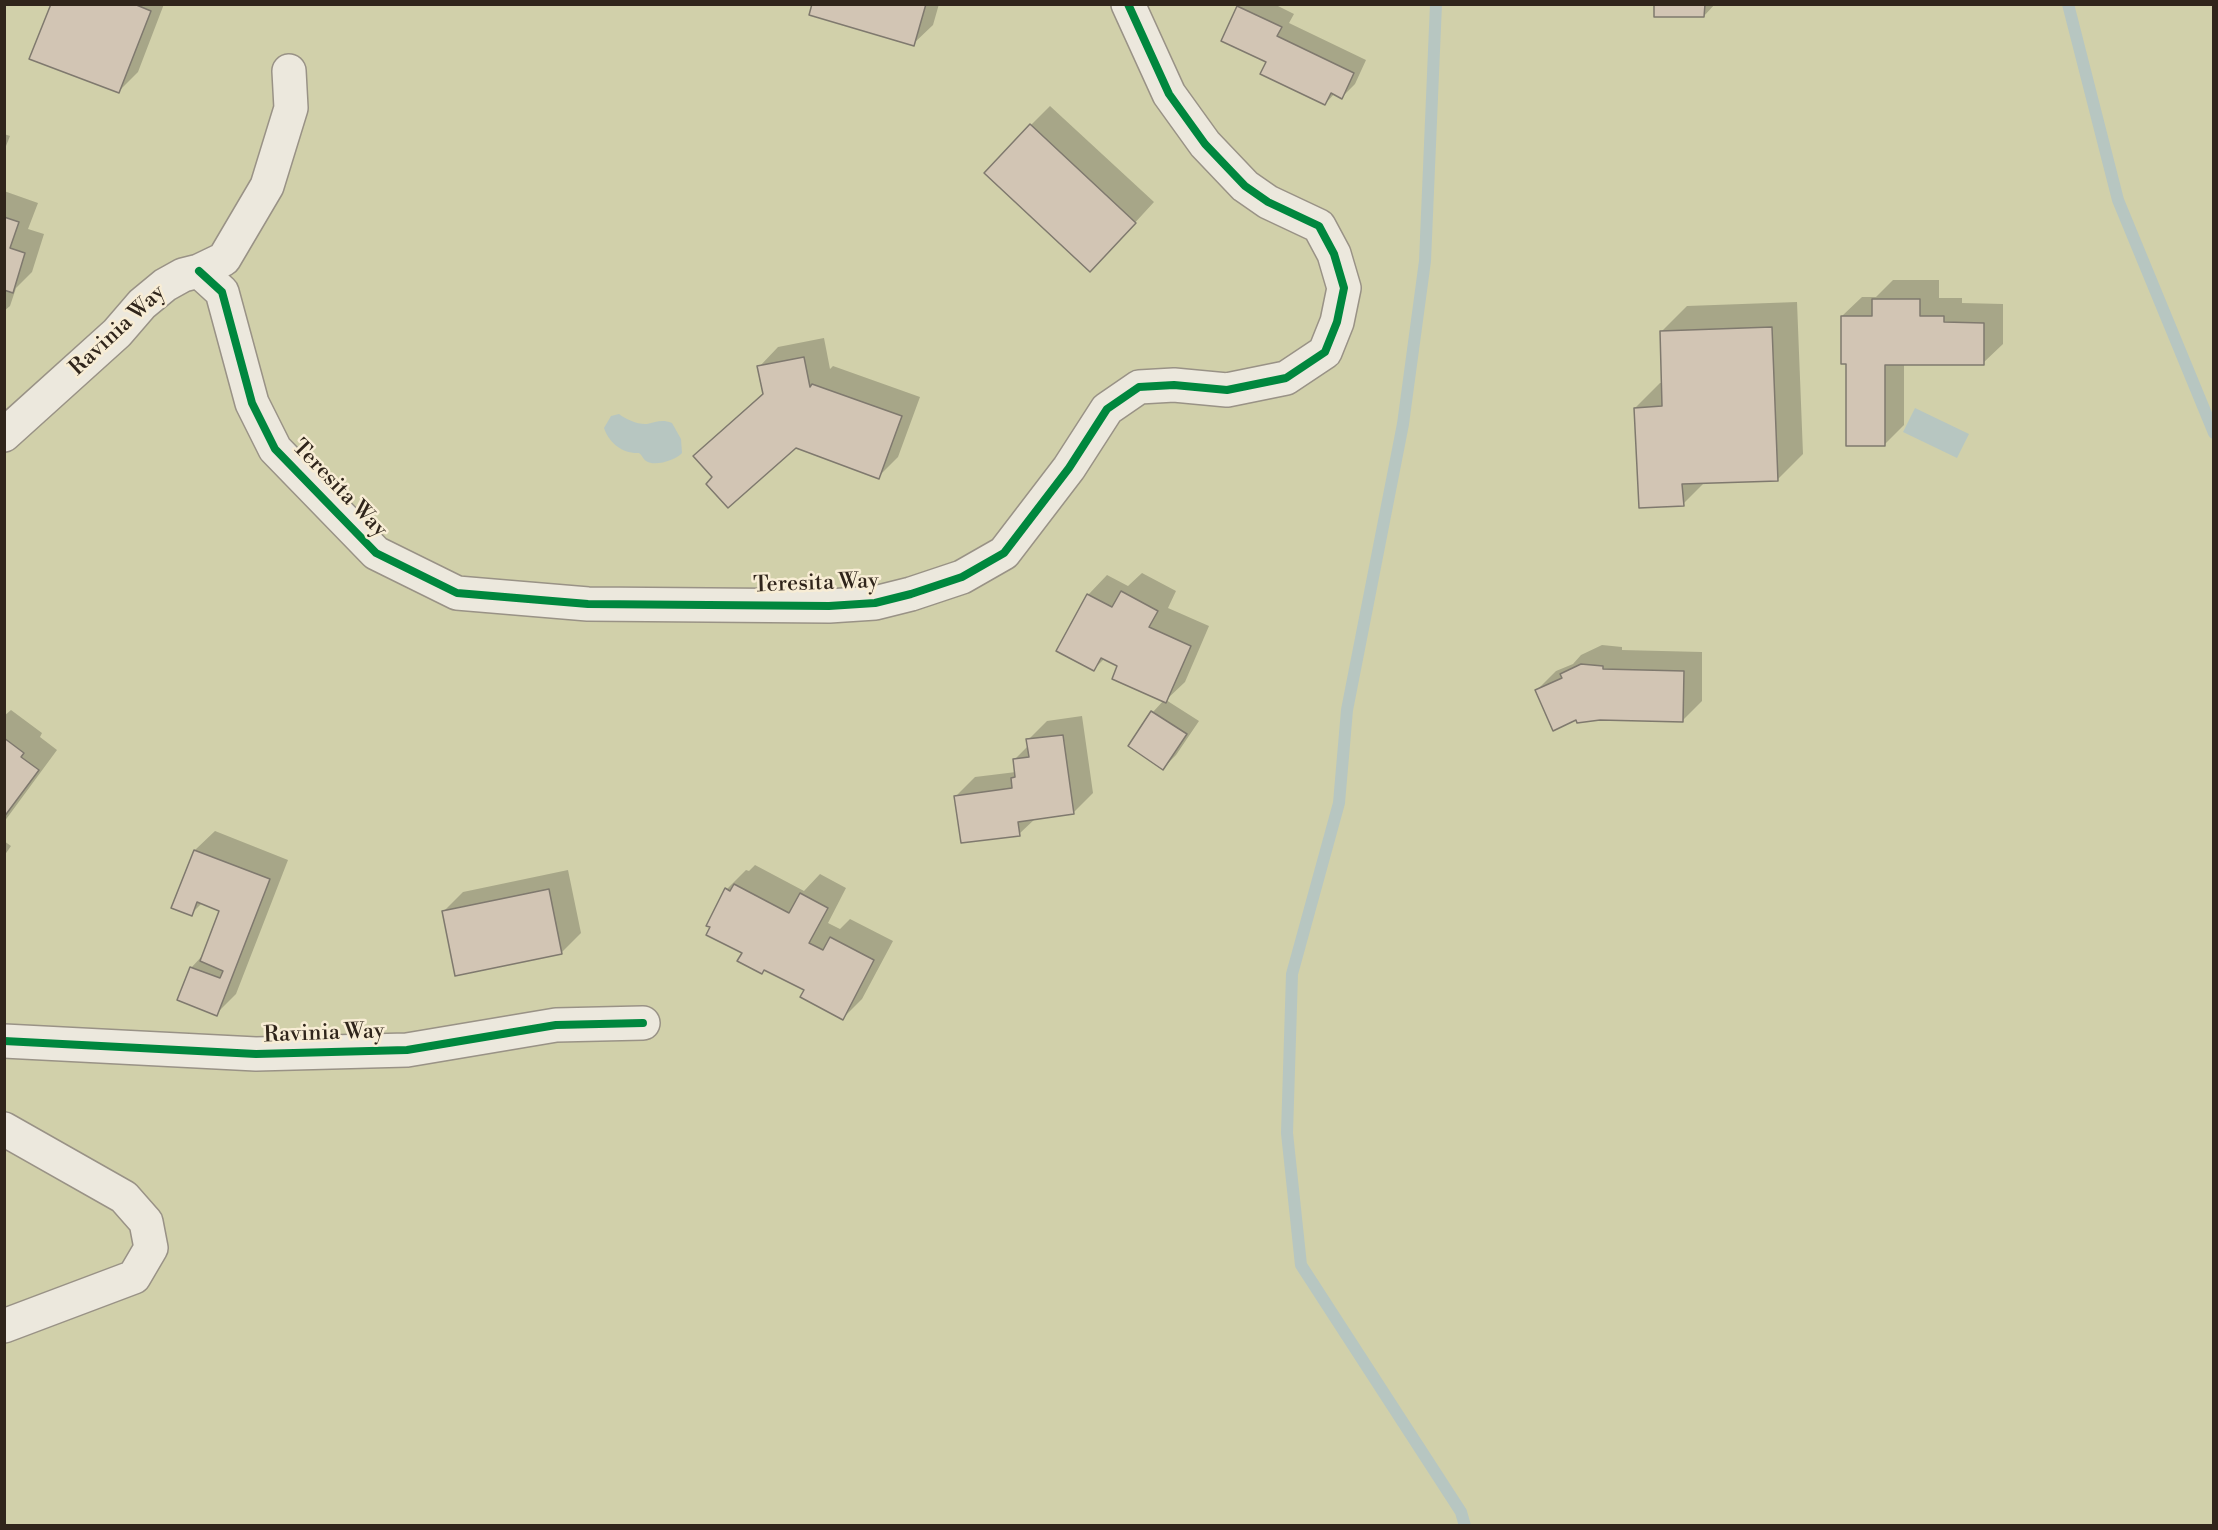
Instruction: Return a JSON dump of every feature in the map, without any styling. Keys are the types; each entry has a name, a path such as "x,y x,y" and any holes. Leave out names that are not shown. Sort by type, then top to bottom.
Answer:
{"street":[{"name":"Teresita Way","path":"199,271 222,292 252,402 275,449 376,553 457,592 588,604 829,606 875,603 911,594 962,577 1004,553 1069,468 1107,409 1139,387 1174,385 1227,390 1286,378 1325,352 1337,322 1344,288 1334,254 1319,226 1268,202 1245,186 1205,144 1169,94 1128,4"},
{"name":"Ravinia Way","path":"4,435 117,333 142,304 165,285 183,275 199,271 224,259 267,186 291,108 289,71"},
{"name":"Ravinia Way","path":"4,1041 279,1054 407,1050 556,1025 643,1023"},
{"path":"4,1130 124,1197 146,1222 151,1248 134,1277 4,1326"}],"green space":[{"path":"5,5 2213,5 2213,1525 5,1525"}],"shaded area":[{"path":"1915,408 1969,434 1957,458 1903,432"},
{"path":"619,414 640,424 662,421 672,423 681,439 682,453 670,460 650,463 639,453 627,452 617,446 609,438 604,428 611,416"}],"building":[{"path":"51,4 134,4 151,11 119,93 29,59"},
{"path":"812,4 926,4 914,46 809,15"},
{"path":"1654,4 1705,4 1704,17 1654,17"},
{"path":"1237,6 1282,27 1277,36 1354,73 1342,99 1331,93 1325,105 1260,74 1266,62 1221,41"},
{"path":"1030,124 1136,223 1090,272 984,173"},
{"path":"4,217 19,222 10,248 25,253 13,293 4,290"},
{"path":"1872,299 1920,299 1920,316 1944,316 1944,322 1984,323 1984,365 1885,365 1885,446 1846,446 1846,364 1841,364 1841,316 1872,316"},
{"path":"1772,327 1778,481 1682,484 1684,506 1639,508 1634,408 1662,406 1660,331"},
{"path":"804,357 810,387 812,384 902,416 879,479 796,448 728,508 706,484 712,477 693,456 763,394 757,366"},
{"path":"1121,591 1158,611 1149,627 1191,646 1166,703 1112,679 1117,666 1101,658 1094,671 1056,651 1087,594 1112,607"},
{"path":"1581,664 1603,666 1603,669 1684,671 1683,722 1600,720 1577,723 1576,720 1553,731 1535,690 1562,678 1560,674"},
{"path":"1151,711 1187,734 1163,770 1128,746"},
{"path":"1063,735 1074,814 1018,822 1020,836 961,843 954,796 1012,788 1011,778 1015,777 1013,759 1029,757 1026,739"},
{"path":"4,738 24,753 21,757 39,770 4,817"},
{"path":"194,850 270,879 217,1016 177,1000 190,967 220,978 223,971 200,961 219,911 197,902 192,916 171,908"},
{"path":"734,884 789,913 800,893 828,908 809,943 823,950 830,937 874,960 843,1020 800,997 804,990 764,970 762,974 737,961 742,953 706,935 710,927 706,926 725,888 730,891"},
{"path":"549,889 562,954 455,976 442,911"}],"waterway":[{"path":"1436,4 1425,261 1403,424 1347,710 1339,803 1292,974 1287,1133 1301,1265 1461,1512 1465,1526"},
{"path":"2068,4 2118,200 2214,433"}],"cycle path":[{"path":"199,271 222,292 252,403 275,449 376,553 457,593 588,604 829,606 875,603 911,594 962,577 1004,553 1069,468 1107,409 1139,387 1174,385 1227,390 1286,378 1325,352 1337,322 1344,288 1334,254 1319,226 1268,202 1245,186 1205,144 1169,94 1128,4"},
{"path":"4,1041 256,1054 407,1050 556,1025 643,1023"}]}
